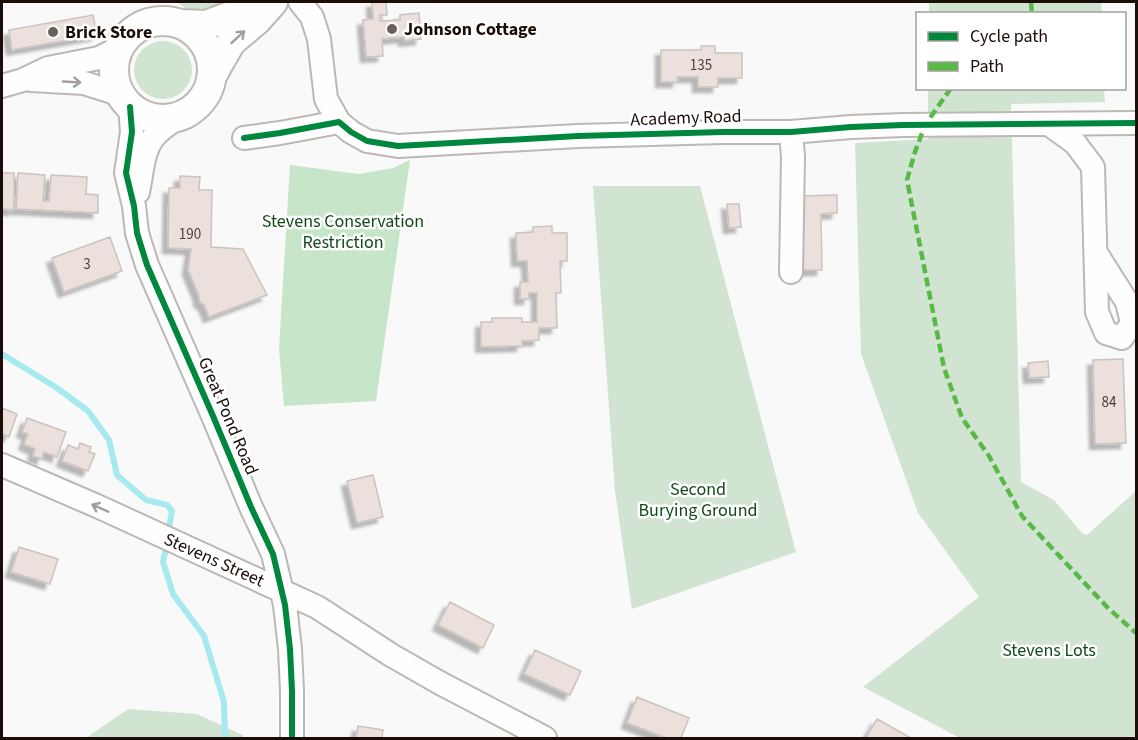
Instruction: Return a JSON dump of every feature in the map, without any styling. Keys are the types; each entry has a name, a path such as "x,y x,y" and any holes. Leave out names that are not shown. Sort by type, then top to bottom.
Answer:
{"main road":[{"path":"134,2 132,15 113,64 114,80 124,101 141,115 166,120 179,117 197,106 204,98 211,78 231,42 257,20 273,2"},
{"path":"120,44 133,30 157,20 172,16 206,25 258,2"},
{"path":"172,16 203,40 212,65 211,78"}],"street":[{"path":"244,138 339,122 326,99 319,39 312,17 300,2"},
{"path":"2,86 23,80 48,68 99,58 120,44"},
{"path":"23,80 84,83 124,101"},
{"name":"Great Pond Road","path":"124,101 132,132 126,173 134,206 137,234 147,265 273,554 285,605 290,649 292,738"},
{"name":"Great Pond Road","path":"134,206 144,161 152,139 179,117"},
{"name":"Academy Road","path":"339,122 366,141 398,146 620,135 791,132 903,125 1137,123"},
{"path":"1050,125 1075,143 1093,167 1096,253"},
{"path":"791,132 793,157 791,272"},
{"name":"Stevens Street","path":"2,465 317,607 440,683 545,738"}],"green space":[{"path":"177,2 243,2 223,12 190,12"},
{"path":"929,2 1101,2 1102,12 929,12"},
{"path":"163,41 174,43 187,54 192,70 190,81 179,94 163,99 152,97 139,86 134,70 136,59 147,46"},
{"name":"Stevens Lots","path":"928,90 1104,90 1105,102 1011,104 1021,482 1054,500 1082,533 1087,535 1136,491 1136,738 960,738 863,687 979,597 918,513 861,354 855,143 928,139"},
{"name":"Stevens Conservation Restriction","path":"410,160 376,401 284,406 279,349 290,165 359,174 393,168"},
{"name":"Second Burying Ground","path":"593,186 700,186 796,552 632,609 615,491"},
{"path":"128,709 197,714 243,735 243,738 86,738"}],"building":[{"name":"Johnson Cottage","path":"372,2 386,2 387,15 380,15 380,21 400,20 400,15 419,13 421,39 404,41 404,37 382,39 383,56 366,57 363,20 373,19"},
{"name":"Brick Store","path":"93,15 97,35 12,50 9,30"},
{"path":"701,46 715,46 715,53 742,53 742,78 718,78 718,87 698,87 698,77 677,77 678,82 661,82 661,50 701,50"},
{"path":"2,173 14,173 14,210 2,209"},
{"path":"18,173 45,175 43,201 49,201 51,175 87,177 86,194 98,195 98,213 16,209"},
{"path":"180,176 200,177 199,190 212,190 211,247 243,249 267,295 209,317 204,305 199,301 188,270 191,249 168,248 169,188 180,188"},
{"path":"837,195 837,213 821,214 822,270 802,270 800,196"},
{"path":"727,204 739,204 741,227 729,228"},
{"path":"552,226 552,233 567,233 567,261 560,261 561,293 556,293 557,328 539,328 539,340 522,341 522,346 481,347 481,322 492,322 492,318 522,318 522,322 537,322 537,293 529,293 529,299 520,299 520,282 528,282 527,261 517,261 516,233 533,232 533,227"},
{"path":"110,237 122,271 64,292 52,258"},
{"path":"1123,359 1126,443 1095,444 1093,360"},
{"path":"1048,361 1049,377 1029,378 1028,363"},
{"path":"2,408 17,414 9,437 2,434"},
{"path":"27,418 66,432 57,457 44,452 42,459 33,456 35,449 24,444 28,434 22,432"},
{"path":"80,443 91,447 89,452 95,454 88,471 62,461 68,445 78,449"},
{"path":"373,475 383,517 357,523 347,481"},
{"path":"19,547 58,559 50,584 11,572"},
{"path":"450,602 494,625 483,648 438,625"},
{"path":"535,650 581,671 570,695 524,674"},
{"path":"637,697 689,718 681,738 666,738 627,723"},
{"path":"877,719 911,738 866,738"},
{"path":"358,726 383,730 382,738 356,738"}],"waterway":[{"path":"2,354 57,388 88,411 109,440 117,475 146,500 167,505 172,511 168,533"},
{"path":"167,543 163,562 173,594 204,636 224,702 225,738"}],"marked path":[{"path":"1031,2 1032,12"},
{"path":"950,90 925,125 907,180 944,368 962,418 989,456 1022,516 1107,607 1136,633"}],"cycle path":[{"path":"130,107 132,132 126,173 134,206 137,233 147,265 273,554 285,605 290,649 292,738"},
{"path":"244,138 339,122 367,141 398,146 578,136 791,132 903,125 1136,123"}],"place":[{"name":"Johnson Cottage","path":"392,29"},
{"name":"Brick Store","path":"53,32"}]}
